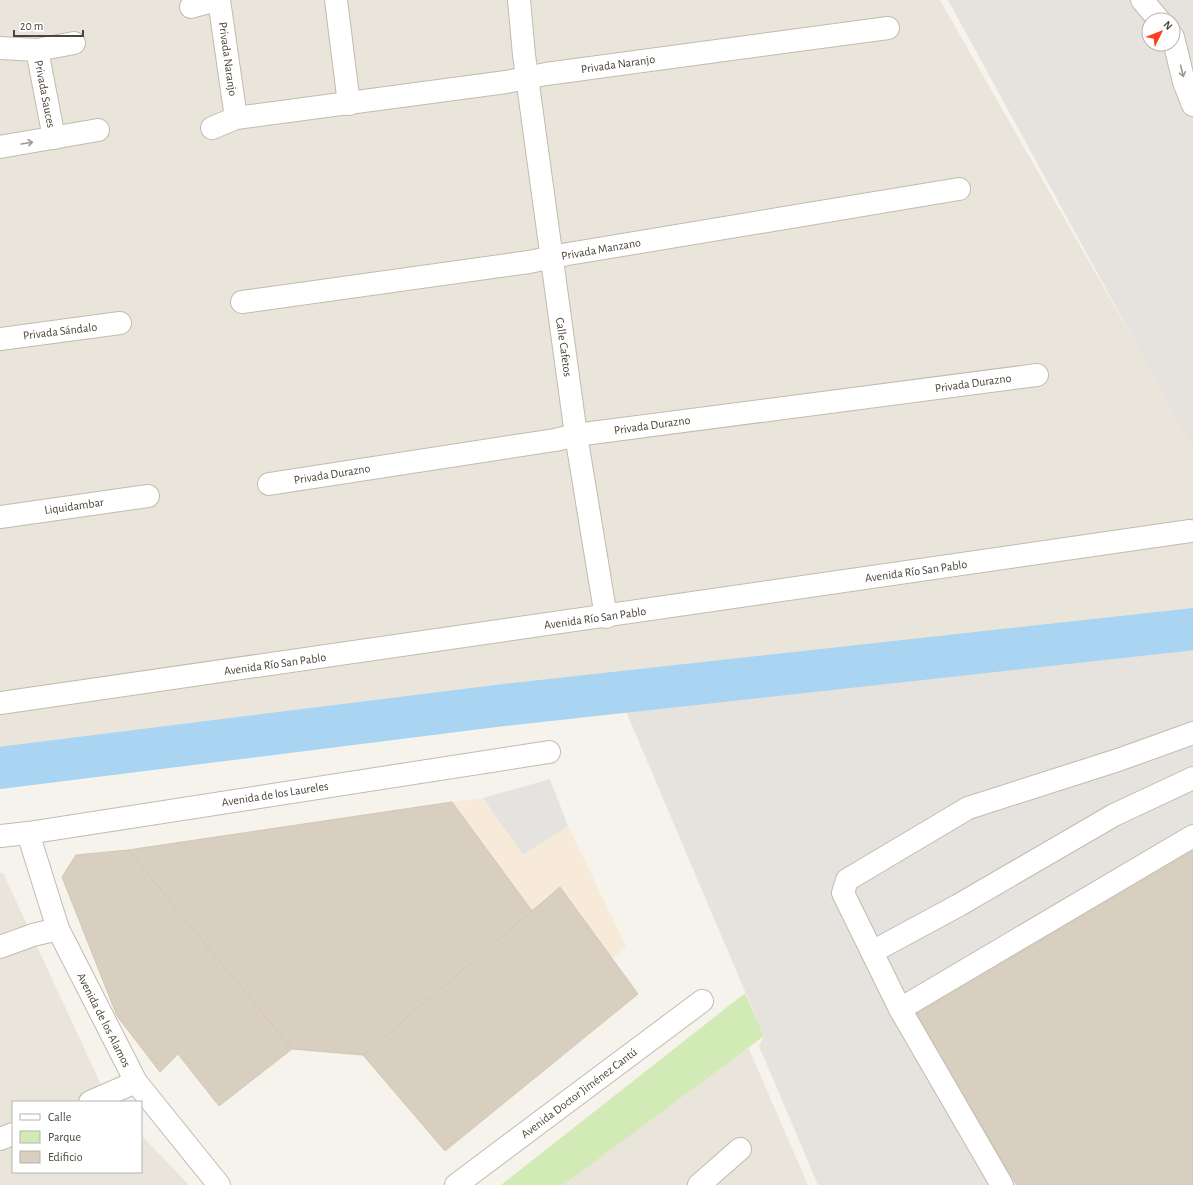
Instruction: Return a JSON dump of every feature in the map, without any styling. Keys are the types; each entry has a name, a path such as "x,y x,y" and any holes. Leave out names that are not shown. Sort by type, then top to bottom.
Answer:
{"street":[{"name":"Privada Naranjo","path":"190,7 218,0 236,118"},
{"path":"336,0 349,104"},
{"name":"Calle Cafetos","path":"519,0 527,77 576,435 606,617"},
{"path":"1142,0 1152,12"},
{"name":"Privada Naranjo","path":"212,128 236,118 349,104 506,82 527,77 888,28"},
{"name":"Privada Sauces","path":"0,48 37,50 74,43"},
{"name":"Privada Sauces","path":"37,50 54,138"},
{"path":"1177,52 1184,82 1193,105"},
{"name":"Privada Sauces","path":"0,147 98,130"},
{"name":"Privada Manzano","path":"242,302 552,258 568,254 959,189"},
{"name":"Privada Sándalo","path":"0,339 120,324"},
{"name":"Privada Durazno","path":"269,484 555,440 576,435 1037,375"},
{"name":"Liquidambar","path":"0,517 148,496"},
{"name":"Avenida Río San Pablo","path":"0,703 606,617 1190,531"},
{"path":"1002,1185 900,1009 843,893 848,880 968,808 1118,760 1193,733"},
{"name":"Avenida de los Laureles","path":"0,836 28,833 549,752"},
{"path":"872,952 1114,815 1193,778"},
{"name":"Avenida de los Alamos","path":"28,833 58,929 136,1082 219,1185"},
{"path":"900,1009 1193,836"},
{"path":"0,947 33,935 58,929"},
{"name":"Avenida Doctor Jiménez Cantú","path":"456,1185 702,1001"},
{"path":"92,1101 136,1082"},
{"path":"0,1139 12,1134"},
{"path":"710,1181 740,1149"}],"shaded area":[{"path":"0,0 940,0 1193,444 1193,626 0,748"},
{"path":"948,0 1193,0 1193,448"},
{"path":"1193,642 1193,1185 818,1185 759,1046 764,1036 625,709"},
{"path":"550,779 568,826 523,855 483,798"},
{"path":"483,798 523,855 568,826 626,946 612,959 532,911 452,802"},
{"path":"0,873 3,873 109,1101 12,1101 12,1173 142,1173 142,1136 189,1185 0,1185"},
{"path":"738,1024 808,1185 538,1185"}],"green space":[{"path":"745,993 764,1036 563,1185 501,1185"}],"building":[{"path":"452,802 532,911 363,1055 292,1049 128,850"},
{"path":"128,850 292,1049 219,1106 178,1054 160,1072 117,1016 62,877 76,855"},
{"path":"1193,851 1193,1185 1017,1185 915,1015"},
{"path":"560,887 638,994 445,1151 363,1055"}],"waterway":[{"path":"0,768 504,705 1193,629"}]}
